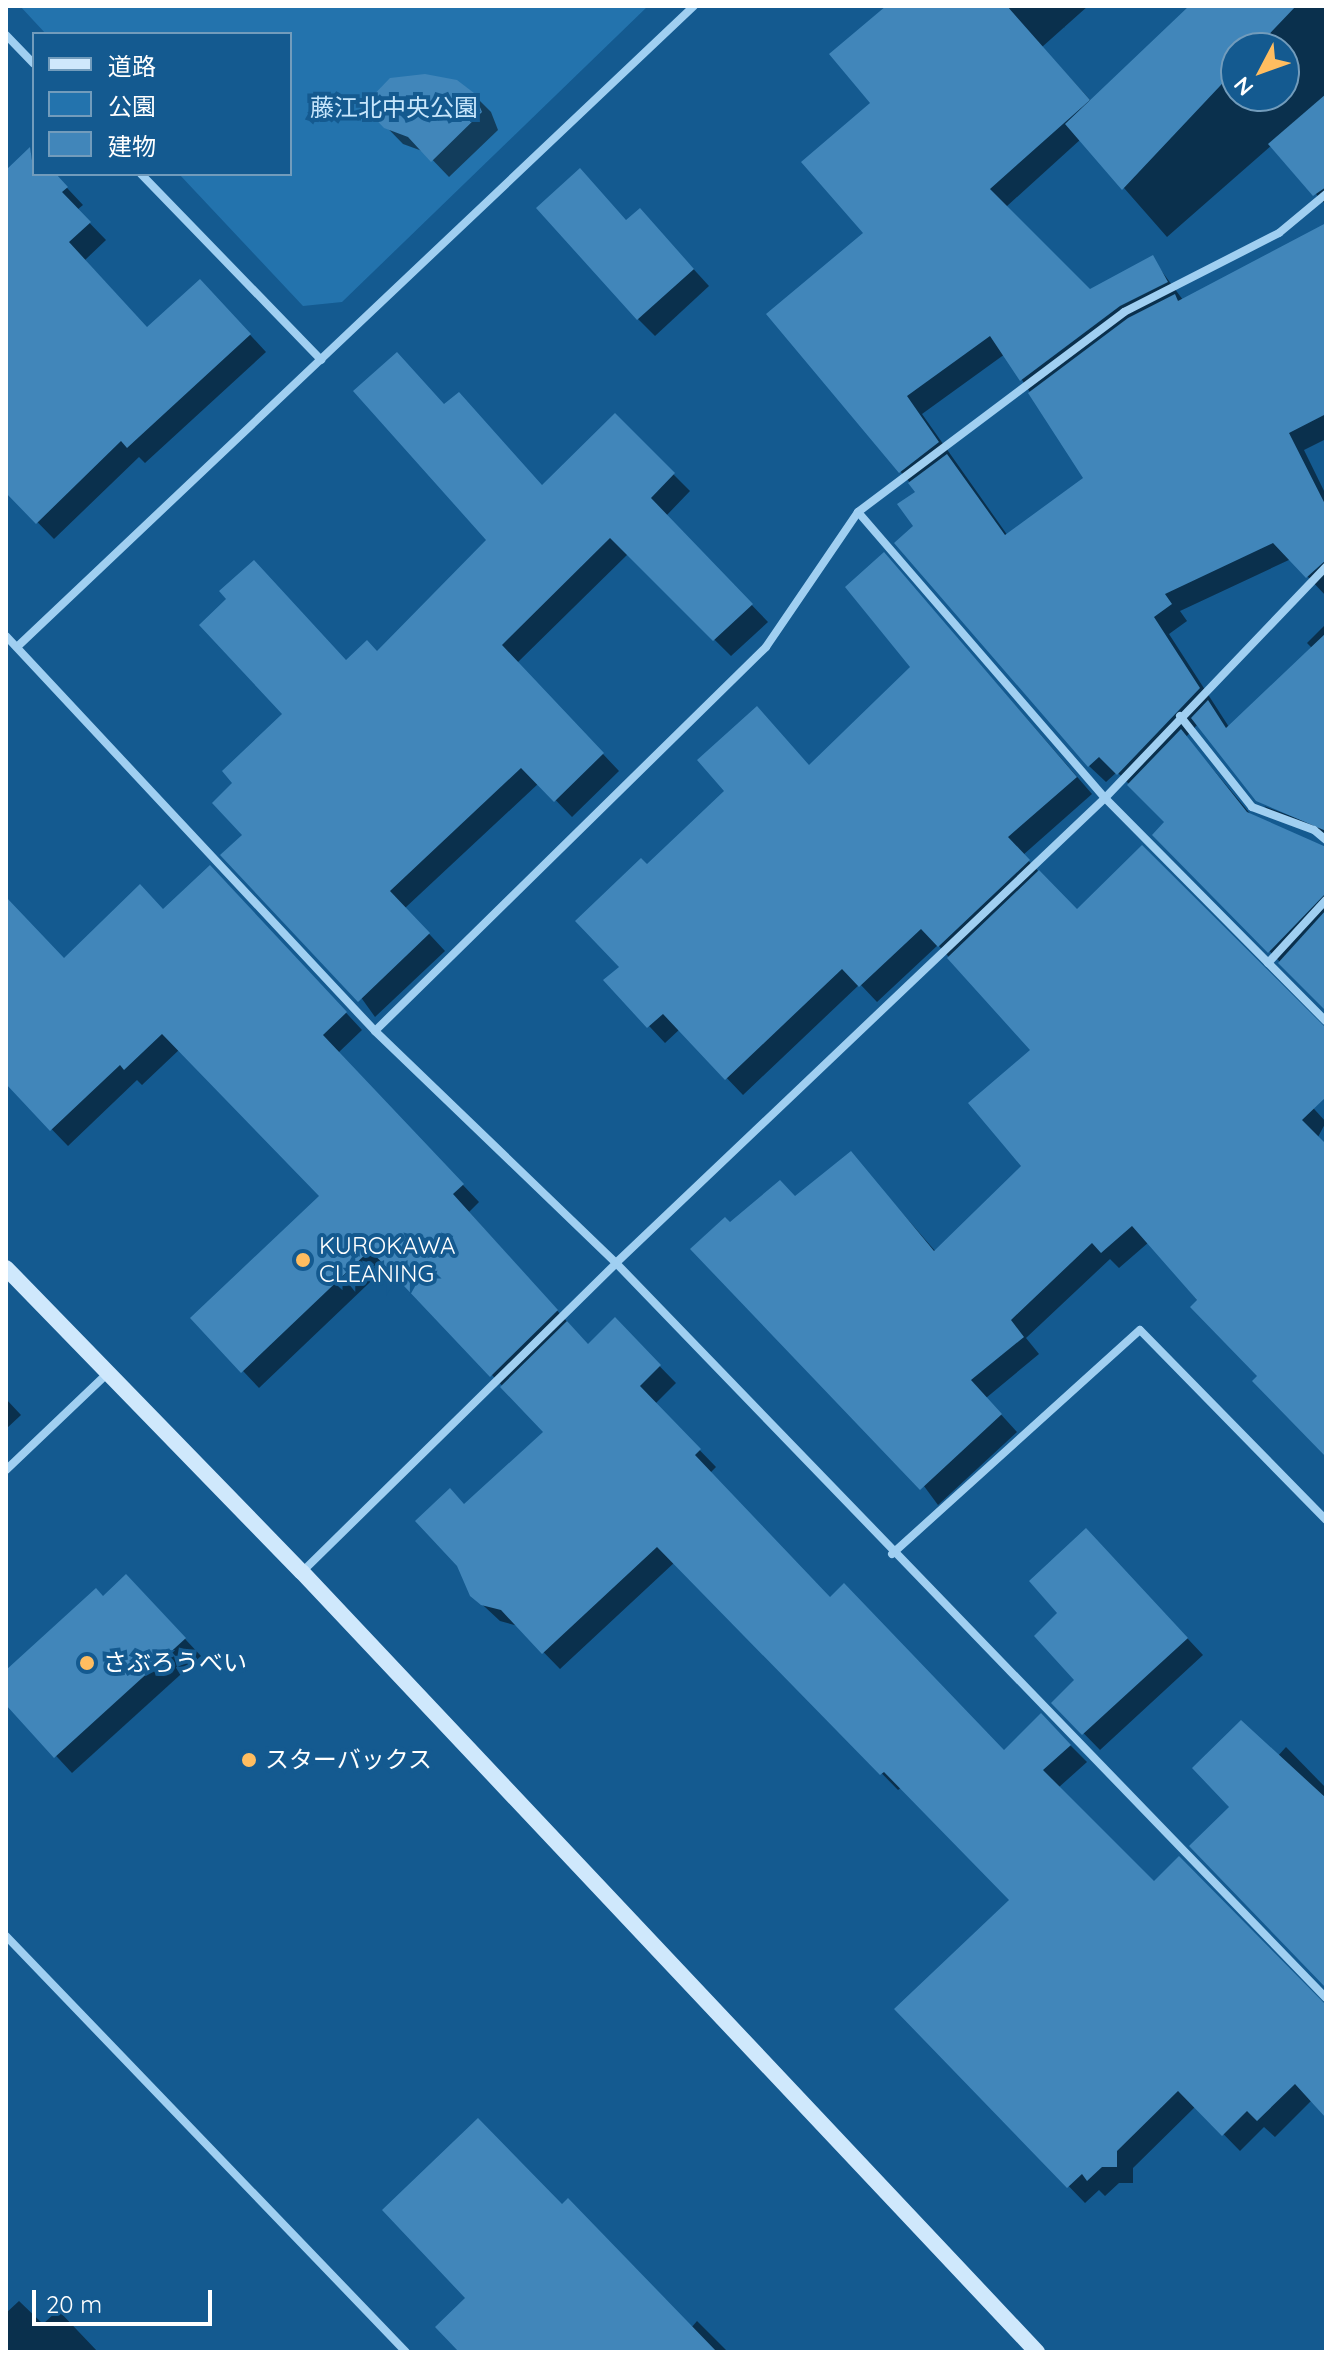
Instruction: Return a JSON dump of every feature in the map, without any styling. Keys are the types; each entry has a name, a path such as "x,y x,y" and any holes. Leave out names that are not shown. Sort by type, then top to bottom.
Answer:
{"street":[{"path":"17,647 694,6"},
{"path":"6,35 32,62"},
{"path":"143,176 321,360"},
{"path":"375,1031 766,647 858,512 1124,312 1279,233 1326,194"},
{"path":"858,512 1105,798 1326,1021"},
{"path":"302,1572 616,1263 1105,798 1180,716 1326,567"},
{"path":"6,636 375,1031 616,1263 892,1554 1326,1998"},
{"path":"1180,716 1252,807 1314,830 1326,840"},
{"path":"1268,963 1326,900"},
{"path":"6,1268 302,1572 1037,2352"},
{"path":"892,1554 1140,1330 1326,1520"},
{"path":"6,1470 108,1372"},
{"path":"6,1936 406,2352"}],"green space":[{"name":"藤江北中央公園","path":"20,6 648,6 342,302 303,306 181,176 292,176 292,32 44,32"}],"building":[{"path":"886,6 1007,6 1090,100 990,189 1090,289 1153,255 1168,282 1120,306 1020,381 990,336 907,396 939,442 899,473 766,314 863,233 801,162 870,103 829,54"},
{"path":"1189,6 1296,6 1271,32 1220,32 1220,86 1122,190 1065,124"},
{"path":"425,74 457,80 474,93 482,112 431,162 408,137 384,128 363,106 390,78"},
{"path":"1326,94 1326,187 1313,196 1268,144"},
{"path":"30,147 32,176 58,176 68,187 62,192 91,222 69,242 147,327 200,279 251,334 127,448 121,441 36,524 6,493 6,170"},
{"path":"580,168 626,220 640,208 694,269 637,320 536,208"},
{"path":"1326,223 1326,414 1289,433 1326,506 1326,560 1306,578 1273,543 1165,594 1172,604 1154,617 1200,688 1117,775 1099,757 1088,767 894,543 913,526 897,504 915,492 908,483 947,454 1005,535 1083,478 1028,393 1128,318 1175,294 1178,301"},
{"path":"397,352 444,404 459,392 542,485 615,413 675,473 651,498 753,604 713,641 610,538 502,645 604,753 554,802 521,768 390,891 430,933 358,1002 220,855 242,835 212,803 232,783 222,771 282,714 199,625 226,599 219,591 254,560 346,660 367,640 377,651 486,540 353,391"},
{"path":"884,552 1077,777 1008,837 1030,860 938,947 921,929 859,987 842,969 725,1080 663,1014 647,1028 603,980 619,967 575,921 641,858 647,864 724,791 697,760 757,706 809,765 910,667 845,587"},
{"path":"1326,633 1326,831 1256,801 1191,718 1208,700 1226,728"},
{"path":"1181,729 1247,812 1326,847 1326,893 1268,953 1152,835 1164,822 1127,785"},
{"path":"1142,845 1326,1028 1326,1097 1302,1120 1326,1144 1326,1457 1252,1381 1257,1376 1190,1307 1197,1300 1132,1226 1101,1253 1092,1243 1011,1320 1024,1337 971,1380 1002,1414 920,1490 690,1249 725,1217 730,1222 780,1180 795,1196 851,1151 934,1251 1021,1166 968,1103 1030,1050 947,958 1039,870 1077,909"},
{"path":"210,865 347,1012 323,1035 464,1184 453,1194 558,1310 490,1377 370,1250 241,1373 190,1318 319,1196 162,1034 124,1070 120,1065 50,1131 6,1084 6,897 64,958 140,884 163,909"},
{"path":"1326,910 1326,1011 1278,963"},
{"path":"615,1317 661,1365 640,1386 701,1449 695,1455 830,1597 844,1583 1004,1750 1041,1713 1071,1745 1043,1770 1154,1881 1179,1856 1326,2005 1326,2118 1295,2084 1257,2121 1247,2111 1222,2136 1178,2091 1117,2151 1117,2167 1102,2167 1087,2181 1082,2174 1067,2188 894,2009 1009,1900 884,1772 880,1775 657,1547 542,1654 501,1610 481,1605 470,1596 457,1566 415,1521 450,1488 464,1504 543,1432 500,1387 567,1321 588,1344"},
{"path":"1086,1528 1188,1638 1082,1735 1051,1703 1074,1680 1034,1636 1057,1613 1029,1581"},
{"path":"126,1574 186,1638 54,1758 6,1705 6,1670 96,1588 103,1596"},
{"path":"1241,1720 1326,1798 1326,1988 1189,1846 1229,1807 1192,1768"},
{"path":"478,2118 562,2204 568,2198 717,2352 459,2352 435,2327 465,2298 382,2210"}],"place":[{"name":"KUROKAWA CLEANING","path":"303,1260"},
{"name":"さぶろうべい","path":"87,1663"},
{"name":"スターバックス","path":"249,1760"}]}
